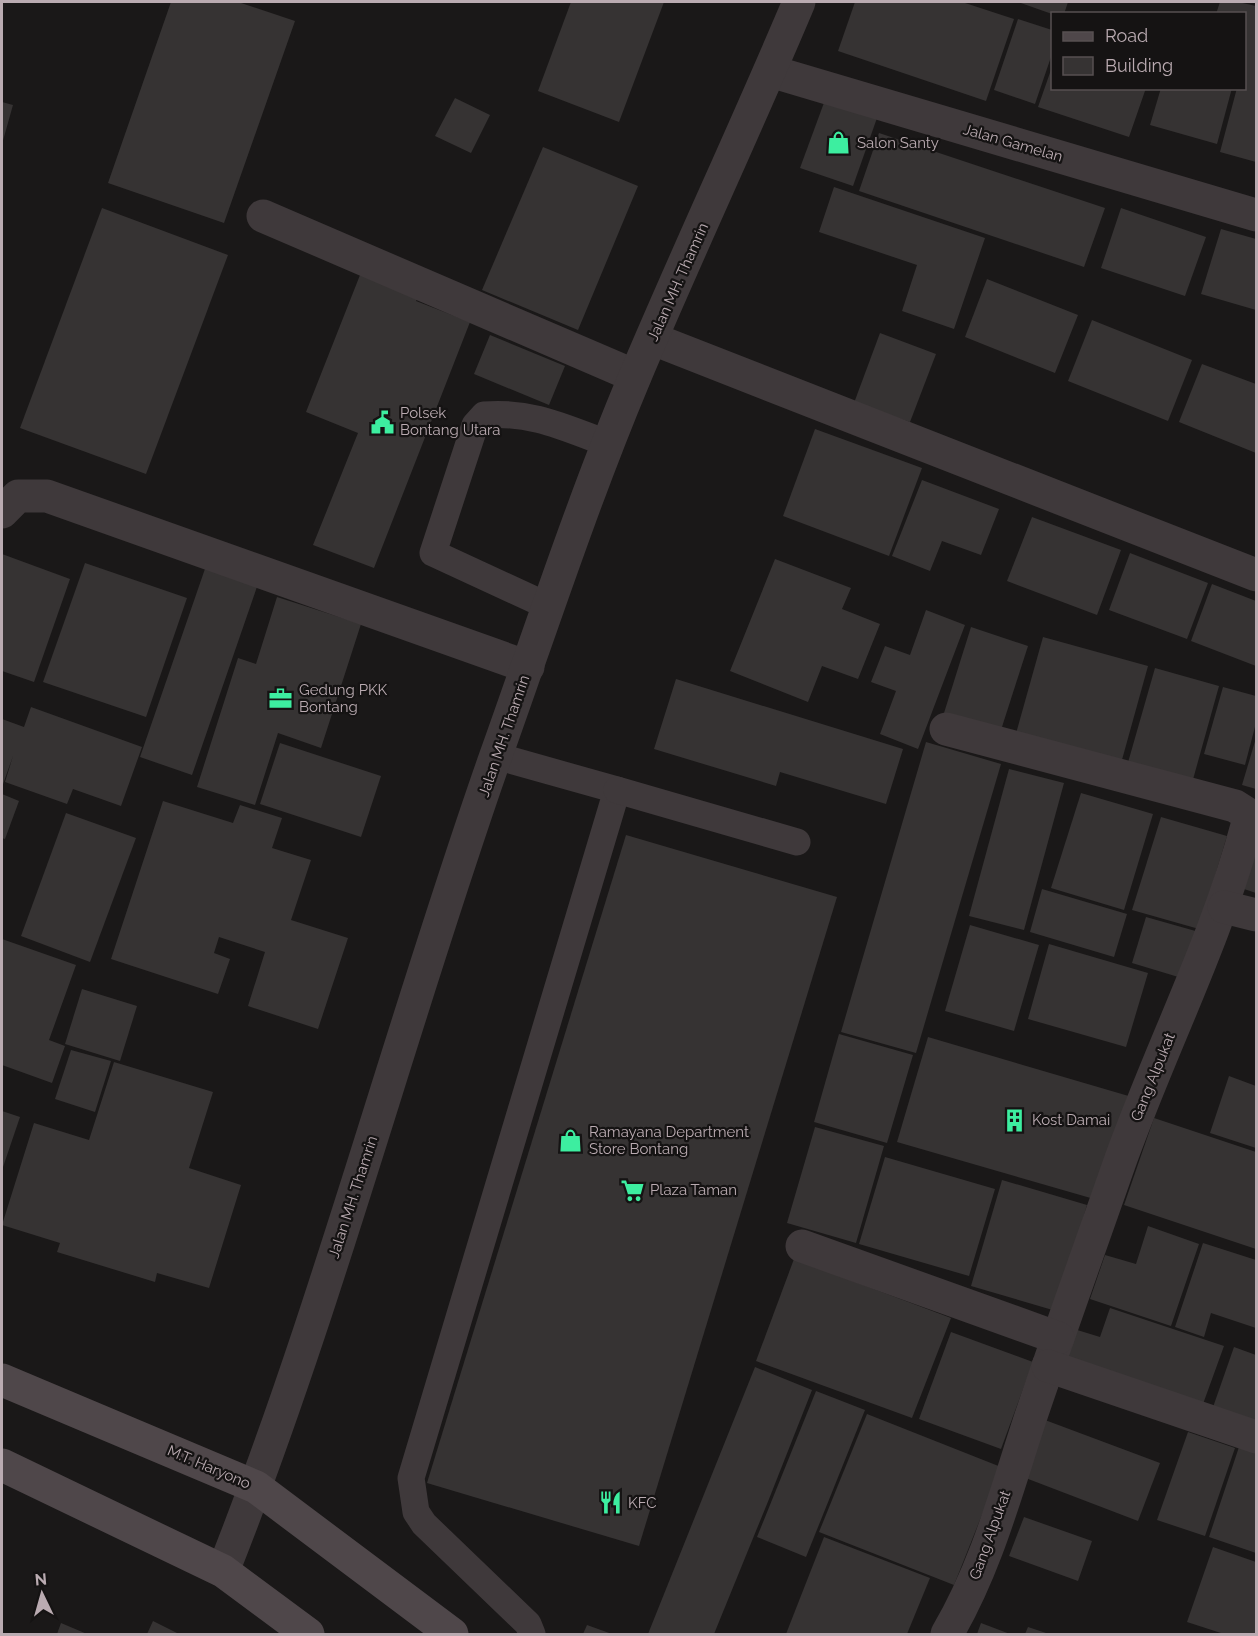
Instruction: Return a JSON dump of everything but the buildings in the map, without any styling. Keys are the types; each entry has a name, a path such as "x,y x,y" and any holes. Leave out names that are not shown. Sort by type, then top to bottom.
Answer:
{"main road":[{"name":"M.T. Haryono","path":"2,1380 256,1487 452,1635"},
{"path":"2,1465 223,1571 308,1635"}],"street":[{"name":"Jalan MH. Thamrin","path":"223,1571 256,1487 381,1113 496,756 609,444 635,376 799,2"},
{"name":"Jalan Gamelan","path":"770,71 1257,215"},
{"path":"263,216 635,376"},
{"path":"653,339 1257,575"},
{"path":"2,512 18,496 47,496 528,667"},
{"name":"Gang Alpukat","path":"946,729 1235,806 1246,813 1248,822 1224,907 1139,1108 1053,1352 988,1547 963,1607 947,1635"},
{"path":"1224,907 1257,915"},
{"path":"802,1246 1257,1437"}],"lane":[{"path":"550,607 433,553 475,425 484,415 509,413 534,416 609,444"},
{"path":"496,756 797,842"},
{"path":"532,1635 528,1624 424,1524 416,1512 411,1478 617,790"}],"place":[{"name":"Salon Santy","path":"839,143"},
{"name":"Polsek Bontang Utara","path":"382,422"},
{"name":"Gedung PKK Bontang","path":"281,699"},
{"name":"Kost Damai","path":"1014,1120"},
{"name":"Ramayana Department Store Bontang","path":"571,1141"},
{"name":"Plaza Taman","path":"632,1190"},
{"name":"KFC","path":"610,1503"}]}
